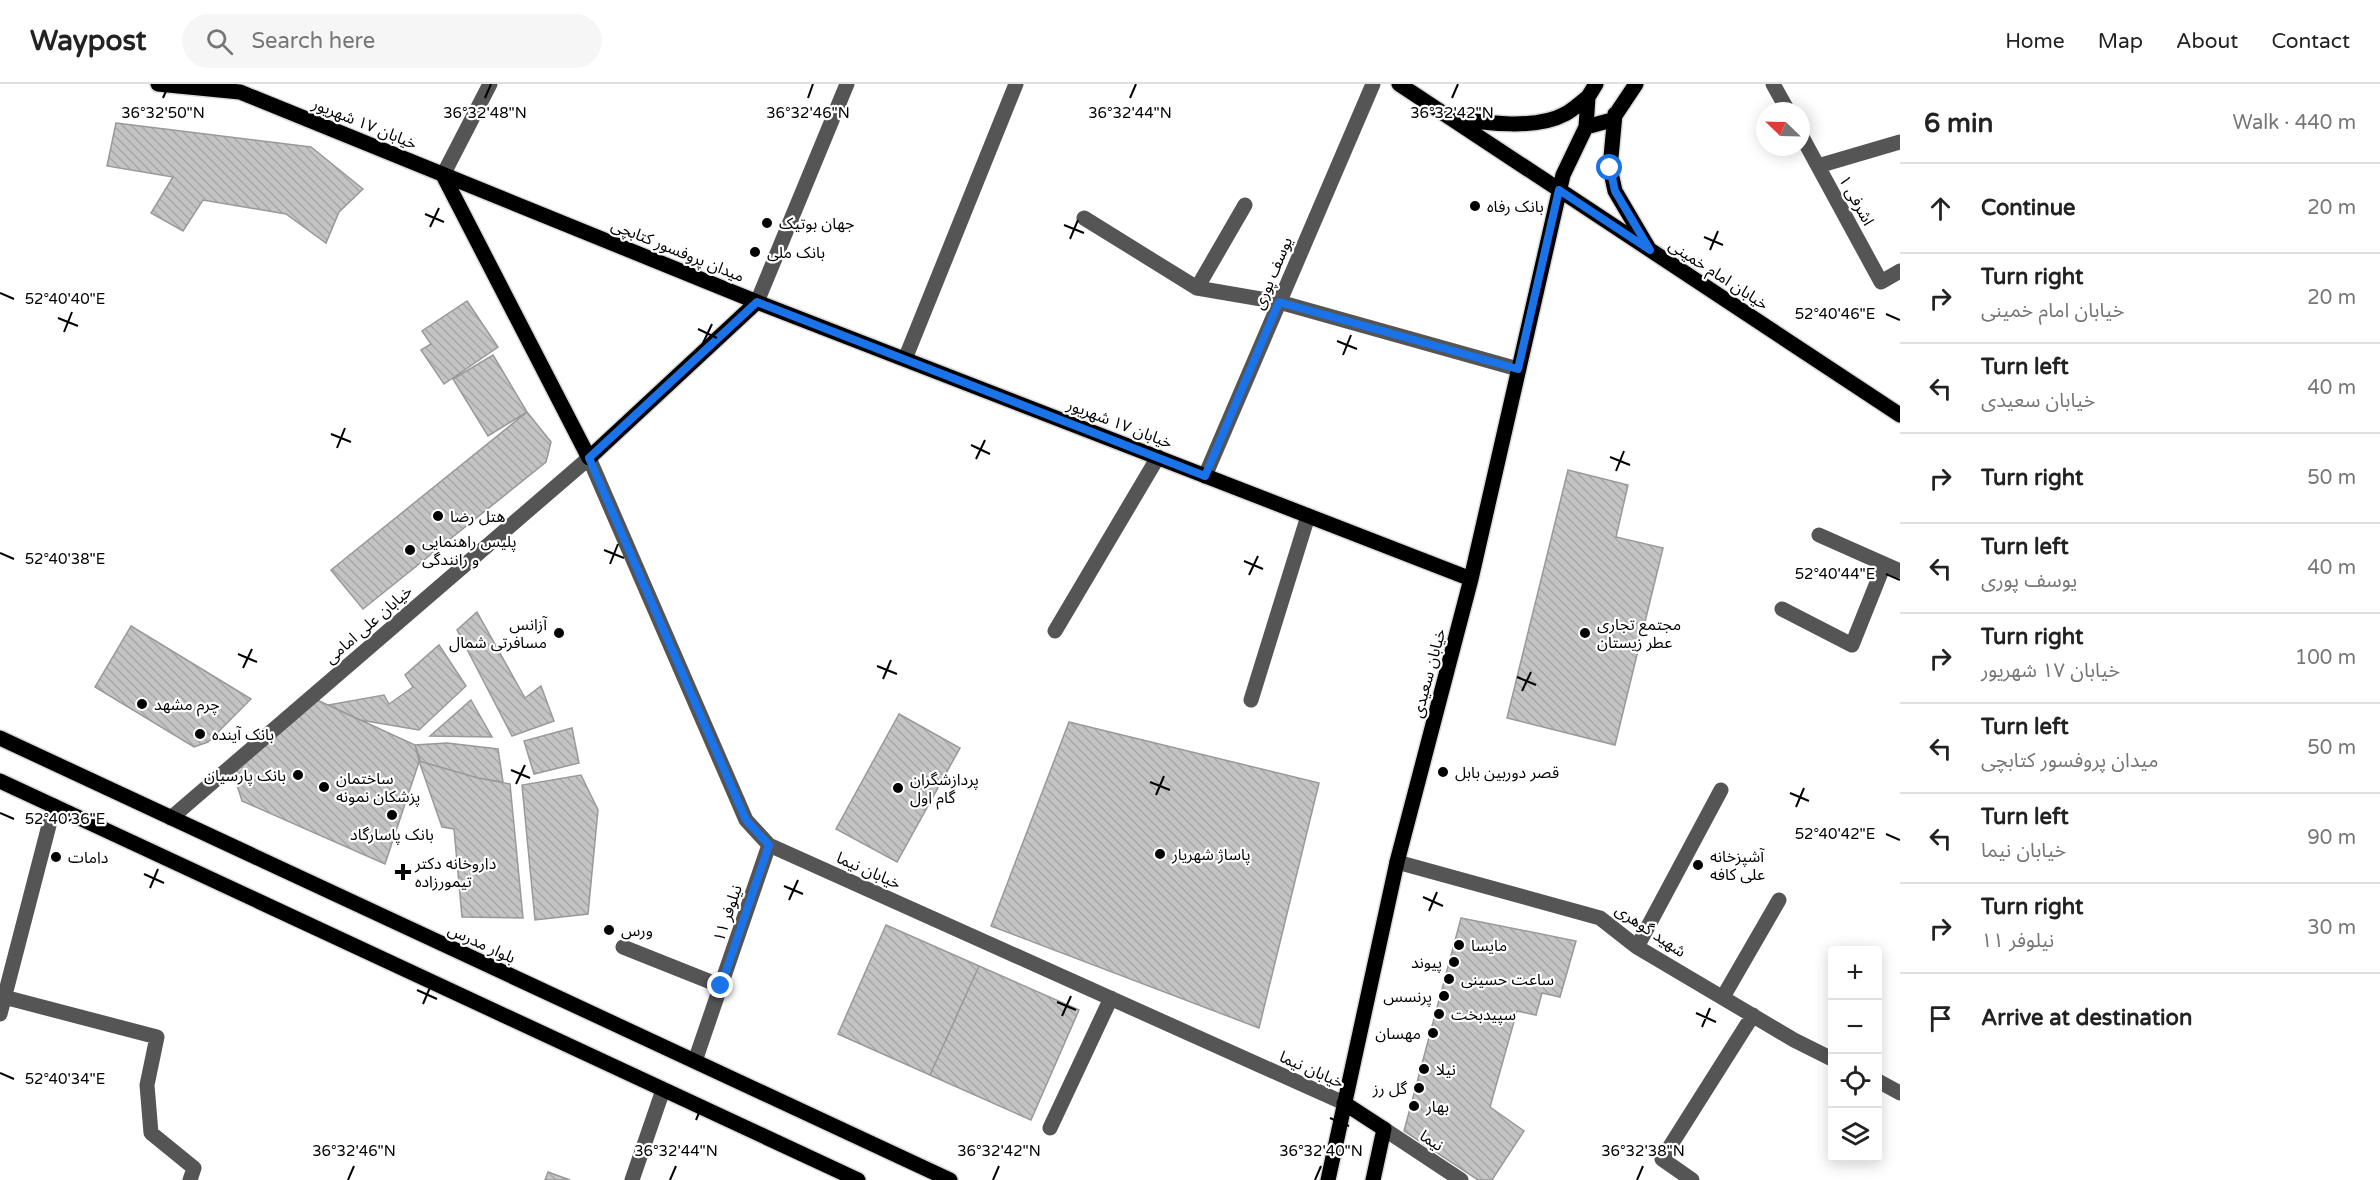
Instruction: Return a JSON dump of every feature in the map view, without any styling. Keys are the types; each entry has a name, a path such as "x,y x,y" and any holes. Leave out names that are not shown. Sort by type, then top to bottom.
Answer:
{"main road":[{"name":"خیابان ۱۷ شهریور","path":"158,84 236,88 443,175"},
{"name":"خیابان امام خمینی","path":"1399,84 1448,117 1561,182 1650,250 1900,415"},
{"path":"1448,117 1501,123 1539,122 1564,115 1587,97 1596,84"},
{"path":"1587,97 1586,127 1612,120 1636,84"},
{"path":"1616,114 1610,168 1615,191 1650,250"},
{"name":"خیابان سعیدی","path":"1328,1180 1397,862 1471,579 1561,182 1586,127"},
{"name":"میدان پروفسور کتابچی","path":"443,175 757,302 589,458"},
{"path":"443,175 589,458"},
{"name":"خیابان ۱۷ شهریور","path":"757,302 1471,579"},
{"name":"بلوار مدرس","path":"0,738 950,1180"},
{"path":"0,781 858,1180"},
{"path":"1344,1103 1384,1129 1373,1180"}],"street":[{"path":"443,175 490,84"},
{"path":"757,302 847,84"},
{"path":"905,359 1016,84"},
{"name":"یوسف پوری","path":"1205,476 1372,84"},
{"path":"1773,84 1783,102"},
{"path":"1818,166 1900,142"},
{"name":"اشرفی ۱","path":"1810,151 1881,282 1900,271"},
{"path":"1197,288 1245,205"},
{"path":"1084,218 1197,288 1279,302 1518,369"},
{"path":"1055,631 1158,457"},
{"name":"خیابان علی امامی","path":"171,818 589,458"},
{"name":"خیابان نیما","path":"589,458 746,820 769,845 1344,1103"},
{"path":"1251,699 1308,516"},
{"path":"1819,535 1900,571"},
{"path":"1782,609 1852,645 1884,565"},
{"path":"1637,947 1721,790"},
{"path":"0,1014 54,806"},
{"name":"نیلوفر ۱۱","path":"694,1061 769,845"},
{"name":"شهید گوهری","path":"1397,862 1600,918 1637,947 1794,1040 1828,1057"},
{"path":"1723,998 1779,900"},
{"path":"623,947 721,986"},
{"path":"4,997 157,1037 147,1085 151,1133 194,1168 190,1180"},
{"path":"1050,1128 1112,999"},
{"path":"1692,1180 1662,1159 1753,1015"},
{"path":"1882,1083 1900,1092"},
{"path":"632,1180 663,1090"},
{"name":"نیما","path":"1384,1129 1461,1180"}],"building":[{"path":"116,123 311,147 363,189 339,212 326,243 286,214 203,200 183,231 151,213 173,177 107,166"},
{"path":"467,301 498,347 444,384 421,350 431,344 422,331"},
{"path":"493,355 527,412 488,436 453,379"},
{"name":"هتل رضا","path":"527,412 551,442 546,462 363,609 331,570"},
{"name":"مجتمع تجاری عطر زیستان","path":"1568,470 1628,485 1616,537 1663,548 1615,745 1507,718"},
{"path":"477,612 525,698 541,686 554,721 512,736 457,630"},
{"path":"131,626 251,699 208,742 194,747 95,687"},
{"path":"439,645 466,686 419,730 360,720 328,705 384,695 389,704 413,687 405,675"},
{"name":"ساختمان پزشکان نمونه","path":"317,700 415,745 420,759 385,864 242,801 233,772"},
{"path":"471,700 492,737 430,736"},
{"name":"پردازشگران گام اول","path":"899,714 960,748 897,862 836,829"},
{"name":"پاساژ شهریار","path":"1069,722 1319,783 1259,1028 991,926"},
{"path":"572,728 579,763 534,774 524,741"},
{"path":"447,743 498,749 503,782 478,778 419,761 415,745"},
{"path":"419,761 478,778 510,784 523,918 462,917 454,829 442,827"},
{"path":"581,775 598,810 588,914 535,920 522,785"},
{"path":"1461,918 1576,941 1560,997 1542,993 1536,1015 1517,1011 1490,1107 1524,1131 1492,1180 1478,1180 1404,1131"},
{"path":"886,925 979,966 930,1075 838,1034"},
{"path":"979,966 1079,1010 1031,1120 930,1075"},
{"path":"548,1172 570,1180 545,1180"}],"place":[{"name":"بانک رفاه","path":"1475,206"},
{"name":"جهان بوتیک","path":"767,223"},
{"name":"بانک ملی","path":"755,252"},
{"name":"هتل رضا","path":"438,516"},
{"name":"پلیس راهنمایی و رانندگی","path":"410,550"},
{"name":"آزانس مسافرتی شمال","path":"559,633"},
{"name":"مجتمع تجاری عطر زیستان","path":"1585,633"},
{"name":"چرم مشهد","path":"142,704"},
{"name":"بانک آینده","path":"200,734"},
{"name":"قصر دوربین بابل","path":"1443,772"},
{"name":"بانک پارسیان","path":"298,775"},
{"name":"ساختمان پزشکان نمونه","path":"324,787"},
{"name":"پردازشگران گام اول","path":"898,788"},
{"name":"بانک پاسارگاد","path":"392,815"},
{"name":"پاساژ شهریار","path":"1160,854"},
{"name":"دامات","path":"56,857"},
{"name":"آشپزخانه علی کافه","path":"1698,865"},
{"name":"داروخانه دکتر تیمورزاده","path":"403,872"},
{"name":"ورس","path":"609,930"},
{"name":"مایسا","path":"1459,945"},
{"name":"پیوند","path":"1454,962"},
{"name":"ساعت حسینی","path":"1449,979"},
{"name":"پرنسس","path":"1444,996"},
{"name":"سپیدبخت","path":"1439,1014"},
{"name":"مهسان","path":"1433,1033"},
{"name":"نیلا","path":"1424,1069"},
{"name":"گل رز","path":"1419,1088"},
{"name":"بهار","path":"1414,1106"}],"route":[{"path":"721,986 769,845 746,820 589,458 757,302 1205,476 1279,302 1518,369 1559,190 1650,250 1615,191 1610,168"}]}
